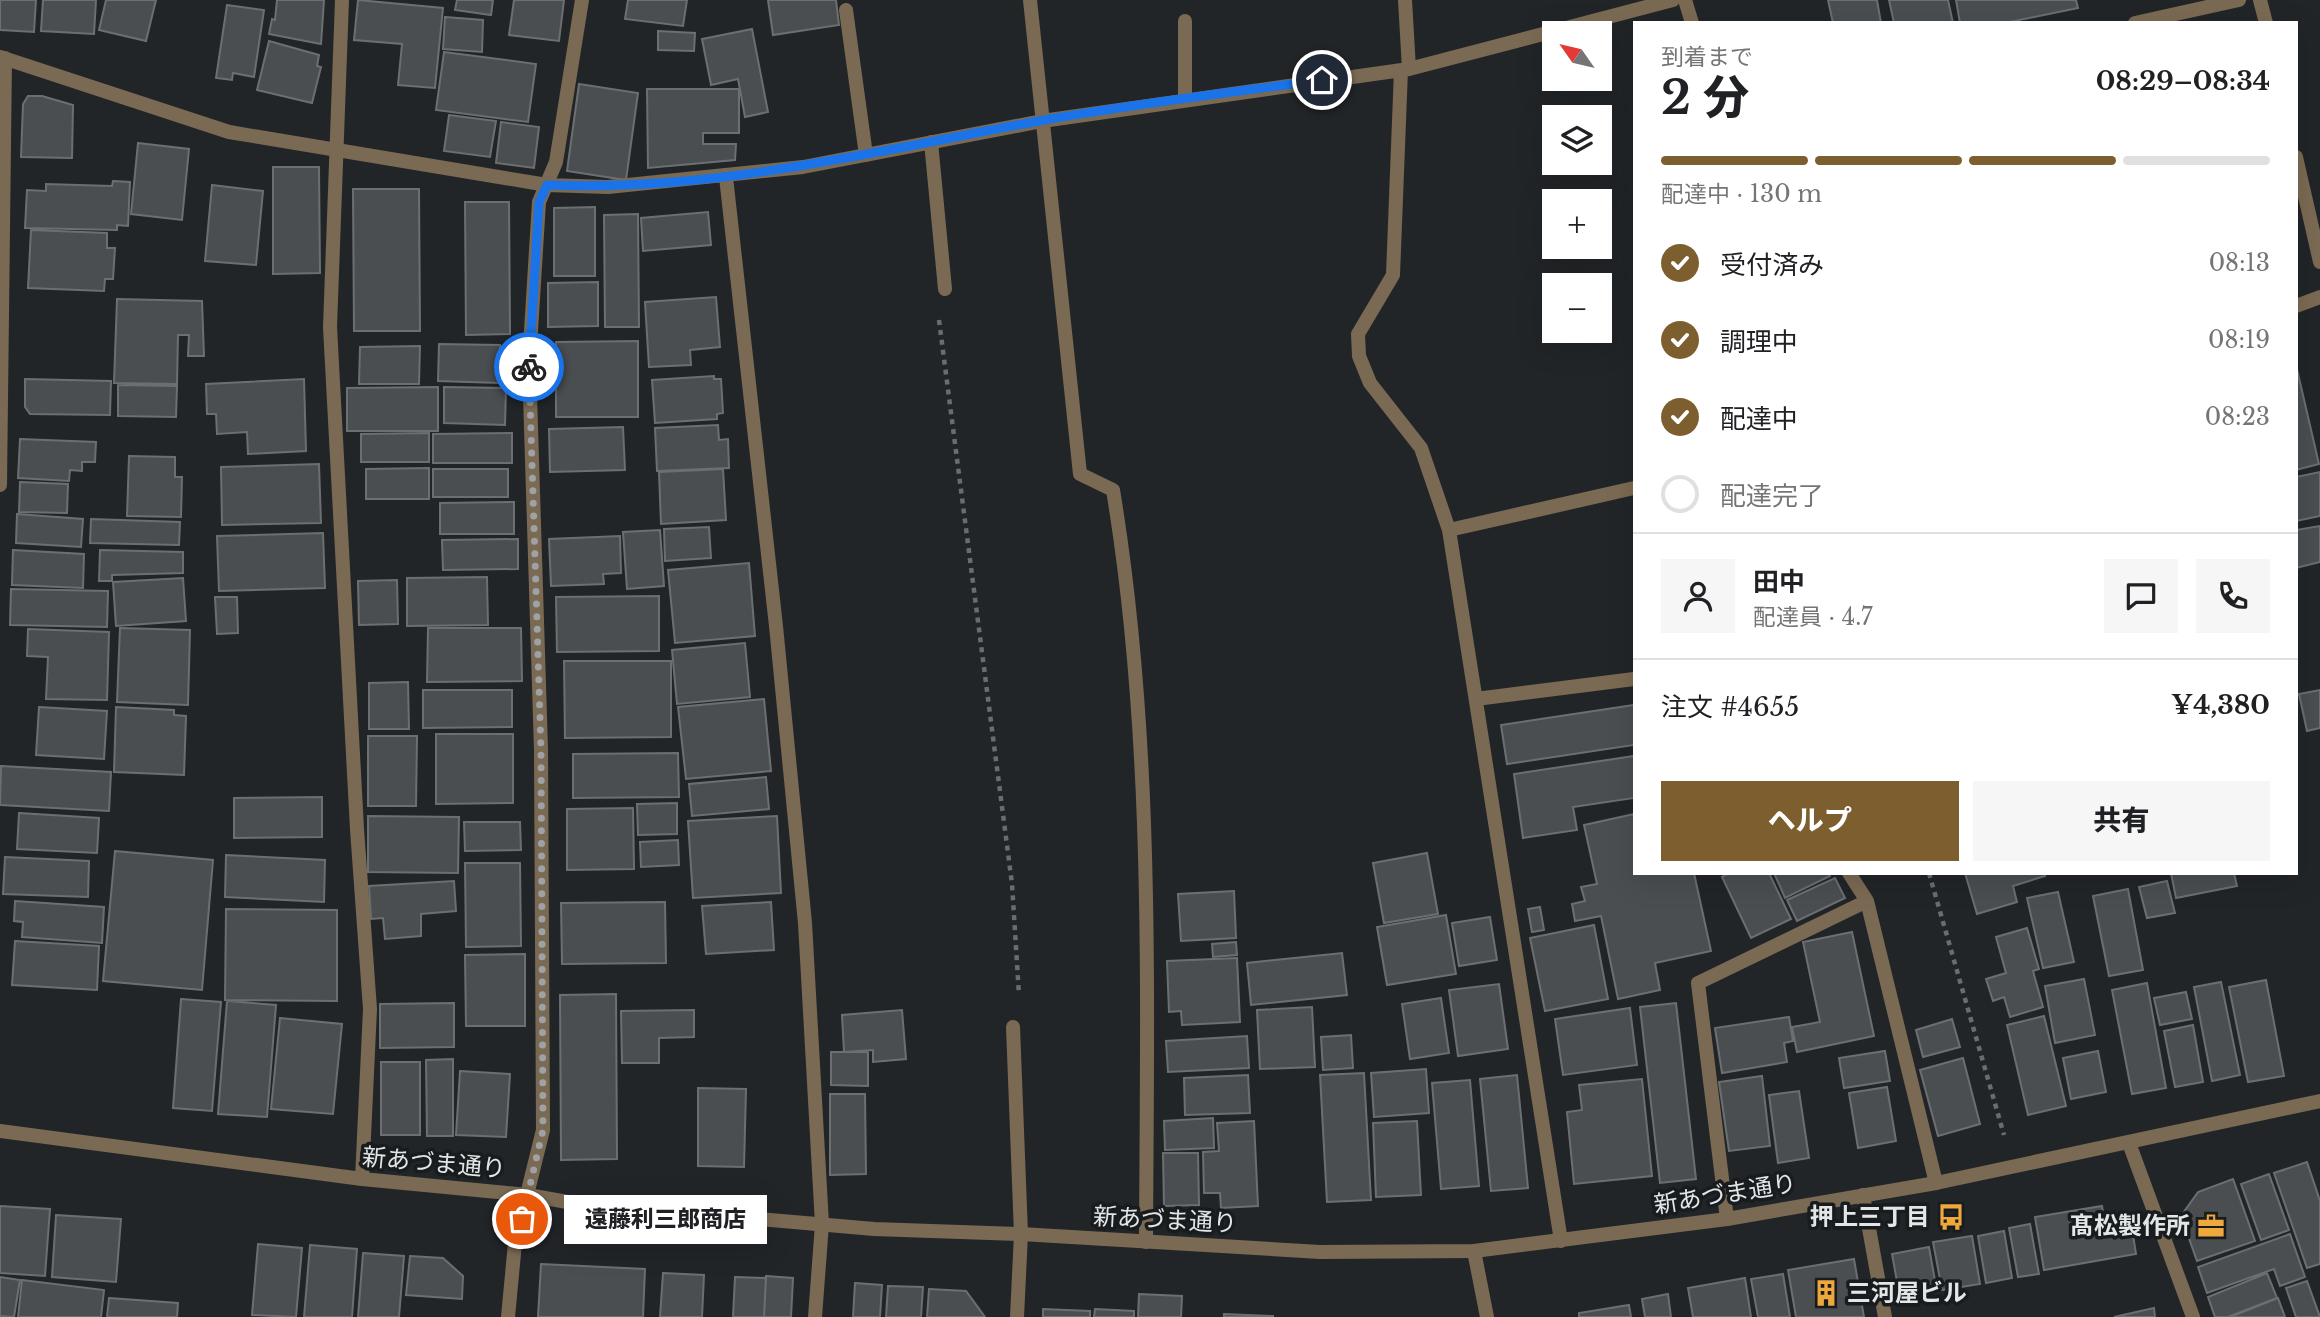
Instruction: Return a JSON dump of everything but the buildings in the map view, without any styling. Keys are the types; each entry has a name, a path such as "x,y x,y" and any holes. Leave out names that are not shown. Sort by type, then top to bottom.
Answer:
{"street":[{"path":"342,0 330,327 356,815 370,1009 362,1179"},
{"path":"508,1317 515,1243 543,1130 541,750 529,363 539,202 556,162 582,0"},
{"path":"1030,0 1080,474 1113,490 1126,567 1140,746 1147,921 1146,1242"},
{"path":"1405,0 1405,70 1393,275 1358,334 1359,356 1370,383 1421,448 1449,530 1561,1241"},
{"path":"0,485 2,57 229,132 547,185 608,187 803,167 1042,121 1405,70 1673,0"},
{"path":"1685,0 1691,21"},
{"path":"2145,21 2239,0"},
{"path":"2260,0 2265,21"},
{"path":"846,10 866,155"},
{"path":"1185,22 1185,99"},
{"path":"931,142 945,289"},
{"path":"2298,166 2319,256"},
{"path":"726,177 775,612 803,910 822,1224 815,1317"},
{"path":"2298,305 2320,297"},
{"path":"1449,530 1633,488"},
{"path":"1476,699 1633,680"},
{"path":"1850,875 1867,901 1936,1183"},
{"path":"1727,1219 1698,983 1867,901"},
{"path":"1013,1027 1021,1234 1017,1317"},
{"name":"新あづま通り","path":"0,1131 362,1179 528,1195 573,1203 822,1224 1321,1252 1474,1251 1727,1219 1936,1183 2320,1101"},
{"path":"2129,1143 2193,1317"},
{"path":"1863,1195 1885,1317"},
{"path":"1474,1251 1487,1317"}],"path":[{"path":"945,289 936,293 1012,884 1021,1027 1013,1027"},
{"path":"1929,875 2013,1167"}],"way so far":[{"path":"522,1219 543,1130 541,750 529,367"}],"place":[{"name":"押上三丁目","path":"1951,1217"},
{"name":"遠藤利三郎商店","path":"522,1219"},
{"name":"髙松製作所","path":"2211,1226"},
{"name":"三河屋ビル","path":"1826,1293"}],"route":[{"path":"529,367 539,202 547,185 608,187 803,167 1042,121 1322,80"}]}
